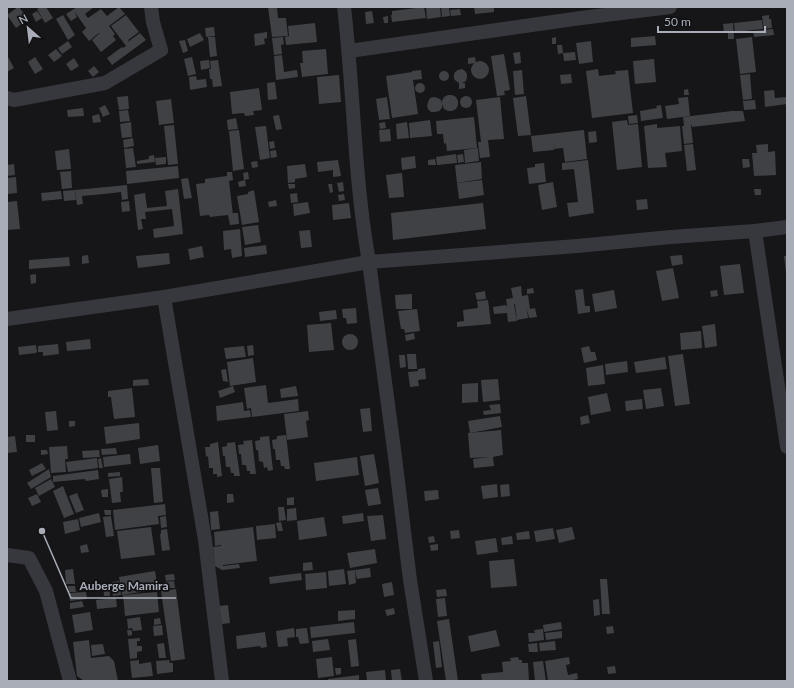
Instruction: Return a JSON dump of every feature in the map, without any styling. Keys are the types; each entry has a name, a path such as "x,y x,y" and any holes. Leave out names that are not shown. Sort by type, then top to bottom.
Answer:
{"street":[{"path":"7,98 14,100 105,83 162,50 153,22 151,7"},
{"path":"344,7 349,51 359,188 365,240 395,457 410,580 426,681"},
{"path":"349,51 580,18 670,7"},
{"path":"7,318 164,297 369,262 577,246 671,236 755,231 787,227"},
{"path":"755,231 787,447"},
{"path":"164,297 205,540 222,681"},
{"path":"7,554 29,558 46,591 70,681"}],"building":[{"path":"18,7 28,19 16,28 7,15"},
{"path":"46,7 53,18 45,23 37,9"},
{"path":"77,7 94,7 85,14 88,18 101,9 107,16 119,7 125,14 109,26 115,34 113,36 116,40 101,52 92,40 100,33 89,41 82,32 86,28 74,11 77,17 71,21 66,14"},
{"path":"268,7 277,7 278,18 286,18 288,36 272,37"},
{"path":"424,7 426,18 392,22 392,11"},
{"path":"440,7 441,17 427,19 426,8"},
{"path":"441,7 449,7 450,16 442,17"},
{"path":"474,7 494,7 494,12 475,14"},
{"path":"460,9 461,15 451,16 450,10"},
{"path":"37,11 42,18 36,22 32,14"},
{"path":"372,11 374,23 366,24 365,12"},
{"path":"63,15 75,35 68,40 56,19"},
{"path":"126,15 139,32 128,40 130,43 129,41 140,33 146,40 112,65 107,58 122,47 123,48 126,46 111,26"},
{"path":"769,15 772,28 764,29 762,16"},
{"path":"388,16 388,23 384,23 383,17"},
{"path":"762,20 763,29 735,32 734,23"},
{"path":"315,23 317,42 286,45 285,37 289,36 288,26"},
{"path":"733,23 734,39 728,39 728,33 724,33 723,24"},
{"path":"214,27 215,36 206,37 205,28"},
{"path":"773,29 774,35 754,37 753,31"},
{"path":"267,32 267,38 264,39 265,44 255,46 254,34"},
{"path":"200,33 204,40 190,47 187,39"},
{"path":"655,36 656,45 631,47 631,38"},
{"path":"208,37 215,37 217,56 210,57"},
{"path":"283,37 284,44 281,45 282,54 274,55 272,38"},
{"path":"556,37 556,44 552,44 552,38"},
{"path":"752,37 756,72 740,74 736,39"},
{"path":"185,40 188,51 183,53 179,41"},
{"path":"68,41 72,47 62,54 58,48"},
{"path":"591,41 593,62 579,64 576,43"},
{"path":"557,45 562,45 563,53 558,54"},
{"path":"56,49 62,56 54,62 48,55"},
{"path":"326,49 328,74 302,77 300,63 303,63 302,51"},
{"path":"520,52 521,63 515,64 513,53"},
{"path":"575,52 576,60 564,61 563,53"},
{"path":"504,54 510,90 504,91 505,95 497,96 491,56"},
{"path":"7,55 14,68 7,72"},
{"path":"282,55 284,72 297,70 298,77 276,80 274,56"},
{"path":"35,57 43,69 35,74 28,62"},
{"path":"192,57 196,74 188,76 184,59"},
{"path":"475,57 476,63 468,64 468,58"},
{"path":"74,58 79,66 71,71 66,64"},
{"path":"654,59 656,82 635,84 633,61"},
{"path":"209,60 210,68 201,70 200,61"},
{"path":"218,60 222,86 213,87 212,79 210,79 210,61"},
{"path":"480,61 486,64 489,70 486,76 480,79 474,76 471,70 474,64"},
{"path":"94,66 99,72 93,77 88,71"},
{"path":"462,69 467,74 467,77 466,81 462,83 465,83 465,88 459,89 459,83 454,79 454,75 455,72"},
{"path":"598,69 599,76 616,74 615,71 628,70 633,113 592,118 586,71"},
{"path":"421,70 422,79 413,80 418,114 392,118 386,76"},
{"path":"522,70 524,94 515,95 513,71"},
{"path":"442,71 446,71 448,72 448,80 442,81 439,78 439,74"},
{"path":"571,74 572,83 561,84 560,75"},
{"path":"750,74 752,99 743,100 740,75"},
{"path":"339,75 341,102 319,104 317,77"},
{"path":"196,76 197,80 206,79 207,87 190,90 189,77"},
{"path":"275,82 277,99 268,100 267,83"},
{"path":"420,83 425,88 420,93 415,88"},
{"path":"259,88 262,110 253,111 254,115 245,116 244,113 232,114 230,92"},
{"path":"688,89 689,95 684,95 684,90"},
{"path":"774,90 775,98 787,97 787,104 765,107 764,91"},
{"path":"448,95 456,97 458,101 456,109 452,111 444,109 442,104 444,97"},
{"path":"128,96 129,109 119,110 117,97"},
{"path":"466,96 470,98 472,102 470,106 466,108 462,106 460,102 462,98"},
{"path":"526,96 531,135 518,136 513,98"},
{"path":"387,97 390,119 379,120 376,99"},
{"path":"434,97 441,100 442,108 435,112 431,112 427,106 430,98"},
{"path":"500,97 504,139 488,140 490,157 480,158 478,142 481,142 476,100"},
{"path":"688,97 690,116 667,119 665,106 679,104 678,98"},
{"path":"171,99 174,123 159,125 156,101"},
{"path":"755,100 756,109 744,110 743,101"},
{"path":"105,105 110,114 103,117 99,108"},
{"path":"661,105 663,118 641,121 640,111 657,108 656,106"},
{"path":"83,108 84,116 68,117 67,110"},
{"path":"128,110 130,121 120,122 119,111"},
{"path":"743,111 745,121 692,127 691,125 693,143 684,144 682,126 684,126 683,117"},
{"path":"99,114 101,122 93,123 92,116"},
{"path":"279,115 282,129 276,130 273,116"},
{"path":"637,115 638,123 629,124 628,116"},
{"path":"474,117 477,148 447,151 446,143 444,144 443,134 437,134 436,121"},
{"path":"236,118 238,129 228,130 227,120"},
{"path":"430,120 432,136 410,138 409,123"},
{"path":"627,120 628,125 638,124 642,167 617,170 612,122"},
{"path":"131,122 132,137 122,138 120,124"},
{"path":"385,122 386,128 380,129 379,123"},
{"path":"407,122 409,138 397,139 396,124"},
{"path":"657,124 657,128 680,126 682,151 665,153 667,167 648,168 644,126"},
{"path":"174,125 178,164 168,165 164,126"},
{"path":"266,126 270,158 260,160 255,127"},
{"path":"390,129 391,141 380,142 379,130"},
{"path":"239,130 244,169 233,171 229,131"},
{"path":"584,130 587,159 565,162 563,148 554,149 553,141 554,150 533,152 531,136"},
{"path":"596,131 597,142 589,143 588,132"},
{"path":"133,138 134,146 124,148 123,140"},
{"path":"274,141 275,148 270,149 269,142"},
{"path":"693,144 696,170 687,171 684,145"},
{"path":"768,144 768,152 775,151 776,175 754,176 752,153 757,153 756,145"},
{"path":"133,148 136,167 126,168 124,149"},
{"path":"478,148 479,161 465,163 464,150"},
{"path":"69,149 71,169 57,170 55,151"},
{"path":"276,150 277,157 271,158 270,151"},
{"path":"456,154 457,163 437,165 436,157"},
{"path":"463,154 464,162 458,163 457,155"},
{"path":"154,155 155,162 137,164 137,161 149,159 149,156"},
{"path":"415,156 416,168 402,170 401,158"},
{"path":"166,157 166,164 156,165 155,158"},
{"path":"435,159 436,165 428,165 428,160"},
{"path":"742,159 749,159 750,167 743,168"},
{"path":"338,160 341,176 333,177 333,170 318,172 317,162"},
{"path":"588,160 594,213 569,217 567,203 578,202 574,169 562,170 562,163"},
{"path":"257,161 258,167 252,168 251,162"},
{"path":"481,162 482,179 457,183 455,165"},
{"path":"544,163 546,182 529,184 527,168 535,167 535,164"},
{"path":"14,164 15,175 7,176 7,165"},
{"path":"305,164 307,177 295,179 295,182 288,183 287,166"},
{"path":"178,166 179,178 127,184 126,171"},
{"path":"71,171 72,188 62,189 60,172"},
{"path":"227,172 232,172 233,180 229,181 233,215 233,213 238,213 239,224 230,225 228,215 210,217 209,215 200,216 196,184 205,183 205,179 227,176"},
{"path":"248,172 249,179 244,180 243,173"},
{"path":"402,173 404,197 389,198 386,175"},
{"path":"16,177 17,193 7,194 7,178"},
{"path":"188,178 192,198 184,199 181,179"},
{"path":"245,180 246,186 239,187 238,182"},
{"path":"482,180 484,195 459,199 457,183"},
{"path":"343,182 344,191 339,192 337,183"},
{"path":"553,182 557,207 542,210 538,185"},
{"path":"288,184 295,184 295,188 289,189"},
{"path":"328,184 332,184 333,192 330,193"},
{"path":"127,185 128,199 122,200 121,192 82,196 83,204 77,205 75,190"},
{"path":"178,189 183,234 154,238 153,229 174,226 172,209 145,212 146,219 141,219 143,229 138,230 134,195 145,193 147,208 167,206 165,191"},
{"path":"754,189 761,189 761,195 755,195"},
{"path":"75,190 76,200 64,201 63,191"},
{"path":"254,190 259,222 242,225 237,196 248,194 248,192"},
{"path":"61,191 62,199 42,201 41,193"},
{"path":"297,193 298,202 291,203 290,194"},
{"path":"344,194 345,200 339,201 338,195"},
{"path":"647,199 648,209 637,210 636,200"},
{"path":"276,200 277,206 269,207 268,202"},
{"path":"17,201 20,229 7,230 7,202"},
{"path":"129,201 130,211 122,212 121,202"},
{"path":"308,202 310,213 294,216 293,204"},
{"path":"349,203 351,218 333,220 332,205"},
{"path":"483,203 486,229 393,240 391,213"},
{"path":"258,225 261,242 245,245 242,227"},
{"path":"240,229 242,256 232,258 231,249 224,250 223,231"},
{"path":"310,230 312,247 301,248 299,231"},
{"path":"266,245 267,254 245,257 244,248"},
{"path":"202,246 204,257 190,260 188,249"},
{"path":"169,253 170,264 138,268 136,256"},
{"path":"88,255 89,263 82,264 82,256"},
{"path":"682,255 683,264 672,266 670,256"},
{"path":"784,256 787,256 787,272 786,272"},
{"path":"69,257 70,266 29,269 29,260"},
{"path":"740,264 744,293 724,295 720,266"},
{"path":"673,268 679,298 662,301 656,271"},
{"path":"36,274 36,283 31,284 30,275"},
{"path":"521,286 522,296 528,295 530,309 535,308 537,317 529,318 527,309 528,318 517,320 515,304 517,321 508,322 507,313 494,314 493,307 507,306 506,299 513,298 511,288"},
{"path":"533,288 534,293 527,294 527,289"},
{"path":"583,289 585,306 590,306 590,312 578,314 575,290"},
{"path":"614,290 617,308 595,312 592,294"},
{"path":"717,290 718,296 711,297 710,291"},
{"path":"485,291 486,299 477,300 475,293"},
{"path":"412,294 412,309 396,309 395,295"},
{"path":"488,300 491,324 457,327 457,322 464,321 463,310 478,308 477,301"},
{"path":"356,308 357,323 347,324 346,318 343,318 342,309"},
{"path":"417,309 420,331 405,333 404,329 401,329 398,311"},
{"path":"336,310 337,319 320,321 319,312"},
{"path":"331,323 334,350 309,352 307,325"},
{"path":"715,324 717,346 705,348 702,326"},
{"path":"701,331 702,348 681,350 680,333"},
{"path":"414,333 415,339 406,341 405,335"},
{"path":"350,334 357,339 358,342 353,349 350,350 343,345 342,342 347,335"},
{"path":"90,339 91,349 67,351 66,342"},
{"path":"58,344 59,354 43,356 43,352 38,352 38,346"},
{"path":"36,345 36,353 19,355 18,347"},
{"path":"253,345 254,355 248,356 247,346"},
{"path":"244,346 246,357 226,359 224,348"},
{"path":"589,346 591,352 595,352 597,360 584,363 581,348"},
{"path":"407,354 416,354 417,369 408,369"},
{"path":"683,354 690,404 675,406 668,356"},
{"path":"399,355 405,355 406,367 400,368"},
{"path":"665,357 667,369 636,373 634,362"},
{"path":"253,358 256,382 230,386 227,362"},
{"path":"627,361 628,372 606,375 605,364"},
{"path":"603,365 605,384 588,386 586,368"},
{"path":"425,368 426,379 418,380 419,386 410,387 408,372 418,371 418,369"},
{"path":"226,369 228,382 223,381 221,370"},
{"path":"148,379 149,385 133,386 133,380"},
{"path":"498,379 500,400 483,402 481,380"},
{"path":"478,383 478,402 462,403 462,384"},
{"path":"266,385 268,403 298,399 299,411 252,417 251,408 247,409 244,388"},
{"path":"233,386 235,392 220,398 218,391"},
{"path":"296,386 298,396 281,398 280,389"},
{"path":"132,388 135,417 114,419 111,397 108,397 108,391"},
{"path":"661,388 664,406 646,409 643,390"},
{"path":"607,393 611,411 591,415 588,397"},
{"path":"642,399 643,409 626,411 625,401"},
{"path":"243,402 244,411 250,410 251,417 217,421 216,406"},
{"path":"500,404 501,413 484,415 483,411 491,410 489,405"},
{"path":"370,408 372,431 363,432 360,409"},
{"path":"56,411 58,430 47,431 45,412"},
{"path":"308,411 309,420 306,421 308,437 287,440 284,414"},
{"path":"588,415 590,423 581,425 580,417"},
{"path":"500,416 502,427 470,433 468,421"},
{"path":"69,421 75,421 75,426 69,427"},
{"path":"139,423 140,439 106,444 104,427"},
{"path":"501,430 503,455 493,457 494,466 474,468 473,459 489,457 470,458 468,433"},
{"path":"26,435 35,435 35,442 26,442"},
{"path":"286,435 290,469 285,469 284,466 281,466 280,460 276,460 275,449 273,449 272,440 277,439 277,436"},
{"path":"15,436 17,452 7,453 7,437"},
{"path":"269,436 273,470 268,471 267,467 264,468 263,462 259,461 255,441 260,440 260,437"},
{"path":"252,440 256,474 250,474 250,471 247,471 246,465 242,465 241,454 239,454 238,445 244,444 243,441"},
{"path":"218,442 222,476 217,477 217,474 213,474 213,468 209,468 208,456 206,457 205,447 210,447 210,444"},
{"path":"235,442 240,476 234,476 234,473 231,473 230,467 226,467 225,456 223,456 222,447 227,446 227,443"},
{"path":"158,445 160,461 140,464 138,448"},
{"path":"67,446 68,459 65,459 66,472 51,473 49,447"},
{"path":"116,448 117,454 102,455 101,449"},
{"path":"41,450 47,450 48,454 41,455"},
{"path":"99,450 100,457 83,458 82,451"},
{"path":"130,454 131,464 104,467 103,457"},
{"path":"374,454 379,483 365,486 360,456"},
{"path":"357,457 359,475 316,481 314,463"},
{"path":"97,458 98,468 68,472 66,462"},
{"path":"101,458 103,468 99,468 98,459"},
{"path":"42,463 46,469 32,476 29,470"},
{"path":"151,468 160,468 163,502 154,503"},
{"path":"49,469 51,477 31,489 27,483"},
{"path":"98,470 99,479 53,482 53,476"},
{"path":"120,472 120,476 108,477 108,473"},
{"path":"122,477 123,492 120,492 121,502 112,503 109,479"},
{"path":"51,479 55,487 39,496 35,488"},
{"path":"497,484 498,497 483,499 481,486"},
{"path":"509,484 510,496 501,497 500,485"},
{"path":"63,486 74,514 64,518 53,491"},
{"path":"378,488 381,504 368,506 365,490"},
{"path":"108,489 108,497 102,497 101,490"},
{"path":"438,490 439,499 425,501 424,491"},
{"path":"77,493 84,510 76,513 69,496"},
{"path":"37,494 41,502 32,506 28,498"},
{"path":"227,494 233,494 234,502 227,503"},
{"path":"294,497 294,505 287,505 287,498"},
{"path":"165,504 166,515 158,516 159,524 115,530 113,510"},
{"path":"278,507 284,507 286,520 279,521"},
{"path":"296,508 297,520 287,521 287,509"},
{"path":"104,510 111,510 111,515 105,515"},
{"path":"218,511 220,529 211,530 210,512"},
{"path":"99,513 101,522 81,527 79,518"},
{"path":"363,513 364,521 343,524 342,516"},
{"path":"383,515 386,539 371,541 367,516"},
{"path":"111,516 114,536 106,537 103,517"},
{"path":"166,516 167,527 161,528 160,517"},
{"path":"324,517 327,536 299,540 297,521"},
{"path":"78,519 80,530 65,534 63,522"},
{"path":"281,522 283,531 278,531 276,523"},
{"path":"275,524 276,538 257,540 256,526"},
{"path":"151,527 155,555 121,559 117,531"},
{"path":"253,527 257,561 223,565 239,564 240,568 222,570 215,566 213,547 221,545 215,546 214,532"},
{"path":"572,527 575,539 559,543 556,530"},
{"path":"553,528 555,539 536,542 534,531"},
{"path":"167,529 170,550 162,551 160,534 161,530"},
{"path":"459,530 460,538 451,539 450,531"},
{"path":"529,531 530,539 517,540 516,533"},
{"path":"434,536 435,542 429,543 428,537"},
{"path":"512,536 513,544 502,545 501,538"},
{"path":"496,538 498,552 477,555 475,541"},
{"path":"87,544 89,552 81,553 80,546"},
{"path":"438,544 438,550 431,551 430,545"},
{"path":"375,549 377,563 350,568 347,553"},
{"path":"514,559 517,586 491,588 489,561"},
{"path":"312,562 313,570 303,571 303,563"},
{"path":"370,568 371,577 357,579 355,570"},
{"path":"73,569 75,584 66,584 65,570"},
{"path":"344,569 346,584 329,586 328,571"},
{"path":"355,570 356,583 349,585 347,571"},
{"path":"155,571 158,589 122,595 119,577"},
{"path":"326,572 327,588 306,590 305,574"},
{"path":"301,573 302,580 270,584 269,577"},
{"path":"174,574 175,580 166,581 165,575"},
{"path":"600,579 607,579 610,614 602,614"},
{"path":"119,581 121,595 113,596 111,582"},
{"path":"174,581 175,588 165,588 164,582"},
{"path":"392,582 394,595 384,597 382,584"},
{"path":"103,583 109,583 110,596 104,596"},
{"path":"68,586 75,586 76,592 69,592"},
{"path":"176,589 185,659 171,661 161,591"},
{"path":"446,589 447,596 437,597 436,590"},
{"path":"86,592 87,599 70,601 69,593"},
{"path":"157,592 159,612 125,616 123,595"},
{"path":"116,598 117,607 97,609 96,600"},
{"path":"445,598 447,616 438,617 436,599"},
{"path":"599,599 600,615 594,616 593,600"},
{"path":"82,601 84,607 70,609 70,603"},
{"path":"228,605 230,623 222,624 219,606"},
{"path":"394,608 395,614 387,616 385,610"},
{"path":"355,610 355,619 338,621 338,611"},
{"path":"90,612 93,630 75,633 72,615"},
{"path":"140,617 142,630 133,631 132,628 128,629 127,619"},
{"path":"160,618 161,624 154,625 154,619"},
{"path":"449,619 458,681 446,681 437,621"},
{"path":"354,622 355,633 311,638 310,627"},
{"path":"561,622 562,629 544,632 543,625"},
{"path":"162,625 163,635 154,636 153,626"},
{"path":"613,626 614,633 607,634 606,627"},
{"path":"294,628 295,637 287,638 288,646 278,647 276,631"},
{"path":"307,628 309,643 300,644 298,637 296,637 296,629"},
{"path":"543,629 544,640 529,642 528,633 535,633 534,630"},
{"path":"127,630 132,631 132,635 128,636"},
{"path":"496,630 500,646 471,652 468,636"},
{"path":"562,631 562,638 546,640 545,633"},
{"path":"265,632 267,647 261,648 260,646 237,649 236,636"},
{"path":"140,638 140,641 137,641 137,646 142,646 142,651 137,652 137,658 130,659 128,639"},
{"path":"328,639 330,650 313,652 312,641"},
{"path":"356,639 359,666 351,667 348,640"},
{"path":"89,640 91,658 109,656 114,661 118,681 84,681 77,676 73,642"},
{"path":"439,641 442,667 436,668 433,642"},
{"path":"555,641 556,650 540,651 539,643"},
{"path":"164,643 166,658 159,658 157,644"},
{"path":"537,643 538,652 529,652 528,644"},
{"path":"103,644 105,654 92,656 91,645"},
{"path":"332,657 334,676 318,678 316,659"},
{"path":"518,657 519,660 522,660 522,663 528,663 529,681 482,681 481,674 503,672 502,662 511,661 510,658"},
{"path":"569,657 570,664 566,665 568,675 577,673 578,679 568,681 548,681 545,661"},
{"path":"139,660 139,664 151,662 153,676 132,678 130,661"},
{"path":"169,660 170,663 173,663 173,672 157,674 156,661"},
{"path":"543,661 546,681 535,681 533,662"},
{"path":"615,666 616,673 608,674 607,667"},
{"path":"335,668 341,668 341,674 336,675"},
{"path":"400,669 402,681 392,681 391,670"},
{"path":"385,670 386,681 367,681 366,672"},
{"path":"359,675 359,681 328,681 328,679"}],"place":[{"name":"Auberge Mamira","path":"42,531"}]}
